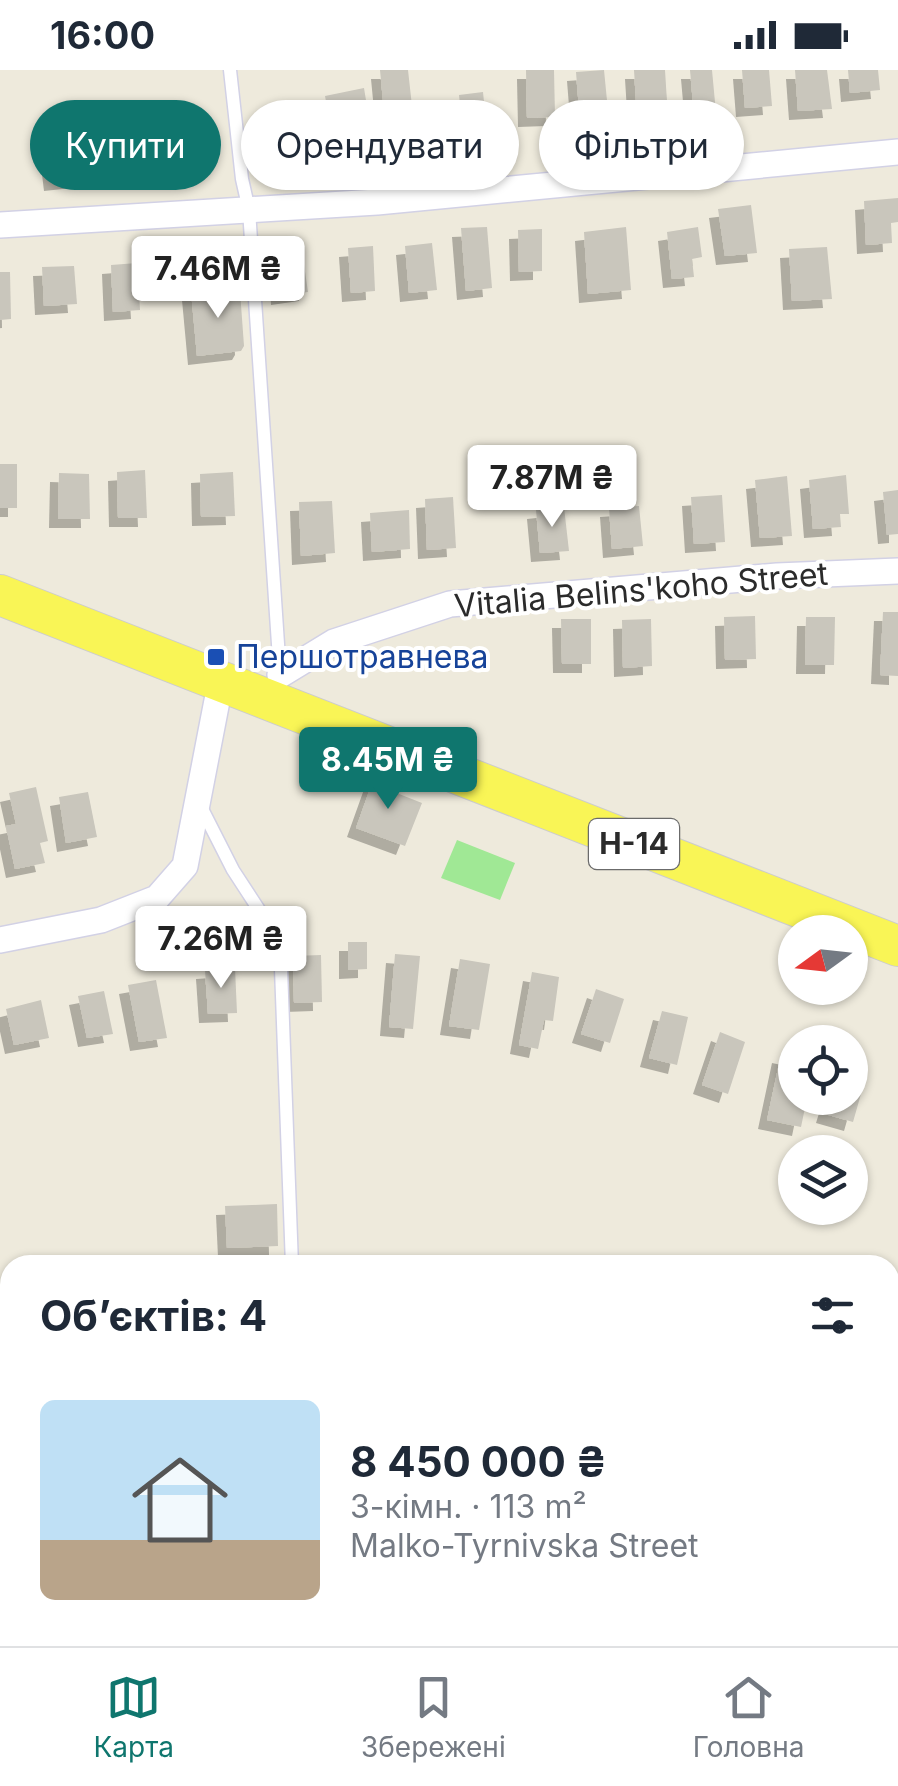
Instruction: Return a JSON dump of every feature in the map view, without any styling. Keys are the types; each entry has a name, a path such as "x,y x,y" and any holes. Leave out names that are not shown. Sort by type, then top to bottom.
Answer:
{"main road":[{"name":"Н-14","path":"0,595 221,680 276,688 898,946"}],"street":[{"path":"0,226 489,193 898,152"},
{"name":"Vitalia Belins'koho Street","path":"276,688 334,642 450,604 776,576 898,571"},
{"path":"0,940 100,920 157,898 185,866 221,680"}],"lane":[{"path":"230,70 242,180 250,210 276,688"},
{"path":"196,796 233,870 280,942 292,1255"}],"green space":[{"path":"457,840 515,863 500,900 441,878"}],"building":[{"path":"380,70 408,70 411,100 383,100"},
{"path":"526,70 554,70 555,100 539,100 539,118 527,118"},
{"path":"604,70 607,100 578,100 576,72"},
{"path":"634,70 665,70 667,100 636,100"},
{"path":"690,70 712,70 715,100 693,100"},
{"path":"742,70 769,70 772,106 745,108"},
{"path":"795,70 827,70 832,109 798,111"},
{"path":"848,70 878,70 880,90 850,93"},
{"path":"364,88 366,100 326,100 325,96"},
{"path":"483,92 484,100 460,100 459,95"},
{"path":"898,198 898,222 891,223 892,243 866,245 864,201"},
{"path":"751,205 757,253 725,256 718,209"},
{"path":"487,227 492,288 466,291 461,228"},
{"path":"626,227 631,290 588,294 584,232"},
{"path":"698,227 702,257 692,259 694,277 672,279 667,232"},
{"path":"542,229 542,271 519,272 518,230"},
{"path":"432,243 437,290 409,293 405,246"},
{"path":"373,246 375,291 351,293 348,248"},
{"path":"827,247 832,299 792,301 789,249"},
{"path":"302,251 308,292 280,296 277,253"},
{"path":"137,263 140,310 113,312 111,265"},
{"path":"74,266 77,304 44,306 42,267"},
{"path":"0,272 10,272 11,319 0,320"},
{"path":"234,287 240,291 244,346 241,351 197,356 191,291"},
{"path":"0,464 17,464 17,508 0,508"},
{"path":"145,470 147,518 118,518 117,472"},
{"path":"233,472 235,516 201,517 200,474"},
{"path":"59,473 89,474 90,519 58,519"},
{"path":"846,475 849,514 840,514 841,527 813,529 809,480"},
{"path":"787,476 792,536 760,538 755,480"},
{"path":"898,490 898,534 887,535 883,492"},
{"path":"722,495 725,542 694,544 691,497"},
{"path":"453,497 456,548 427,550 425,499"},
{"path":"332,501 335,553 301,556 299,502"},
{"path":"639,506 643,546 612,549 609,508"},
{"path":"564,507 569,551 540,553 536,510"},
{"path":"409,510 410,549 372,552 370,513"},
{"path":"883,612 898,612 898,676 880,675"},
{"path":"755,616 756,659 725,660 724,617"},
{"path":"806,617 835,617 834,665 805,665"},
{"path":"561,619 591,619 591,664 562,664"},
{"path":"651,619 652,666 623,668 622,620"},
{"path":"376,772 393,778 389,790 422,803 405,846 356,828"},
{"path":"36,787 48,841 40,843 45,863 15,869 6,826 16,824 9,793"},
{"path":"88,792 97,837 66,843 59,797"},
{"path":"348,942 367,942 367,969 348,970"},
{"path":"395,954 420,956 413,1029 389,1027"},
{"path":"321,955 322,1002 294,1003 293,956"},
{"path":"460,959 490,964 479,1030 449,1026"},
{"path":"235,968 237,1013 208,1014 205,970"},
{"path":"532,972 559,977 553,1021 544,1020 538,1049 519,1045"},
{"path":"156,980 167,1038 139,1042 128,985"},
{"path":"596,989 624,999 610,1043 581,1034"},
{"path":"104,991 113,1034 87,1038 78,996"},
{"path":"41,1000 49,1038 14,1045 6,1009"},
{"path":"662,1011 688,1017 677,1065 649,1058"},
{"path":"720,1032 745,1042 728,1094 702,1085"},
{"path":"778,1068 778,1115 803,1115 801,1127 767,1120"},
{"path":"828,1115 855,1115 853,1122"},
{"path":"277,1204 278,1246 227,1248 225,1206"}],"place":[{"name":"Першотравнева","path":"216,657"}]}
